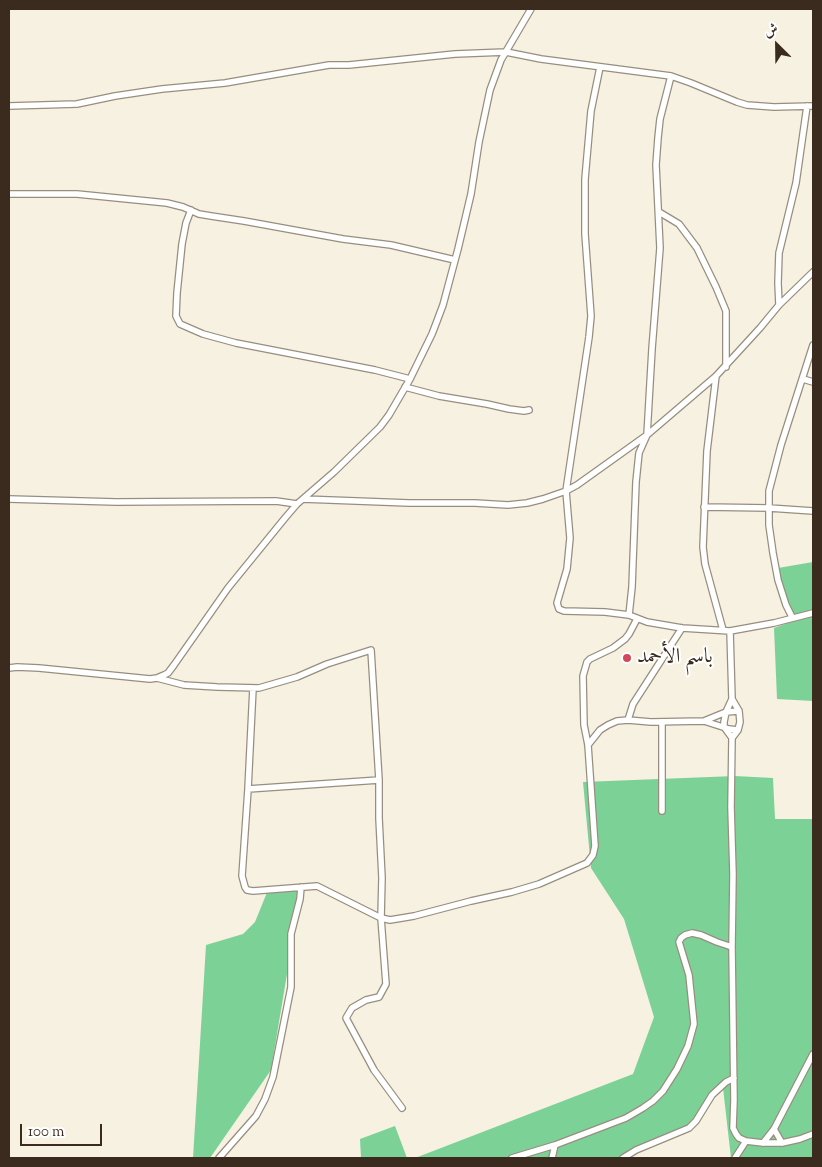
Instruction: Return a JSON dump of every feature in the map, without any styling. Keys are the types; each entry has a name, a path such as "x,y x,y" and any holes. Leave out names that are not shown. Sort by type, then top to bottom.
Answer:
{"street":[{"path":"9,668 47,669 150,680 168,673 248,562 300,502 380,427 410,379 437,321 455,260 471,194 490,90 495,74 506,52 531,9"},
{"path":"9,106 77,104 115,96 225,83 329,65 349,65 455,54 506,52 541,59 671,76 747,105 774,107 810,106 796,183 779,253 779,305"},
{"path":"600,67 591,111 585,180 585,234 591,316 566,490 570,538 567,569 557,603 559,609 568,612 605,612 629,615 648,622 682,628 726,630 774,623 813,613"},
{"path":"629,615 632,587 636,482 639,453 647,435 660,248 656,165 658,138 660,118 671,76"},
{"path":"9,194 77,194 168,203 211,216 391,245 455,260"},
{"path":"191,210 186,223 182,244 177,293 176,316 180,324 203,334 236,343 375,370 410,379"},
{"path":"659,212 679,224 697,248 716,287 726,311 726,367"},
{"path":"9,499 116,502 276,501 508,505 527,503 577,485 647,435 726,367 779,305 813,272"},
{"path":"792,618 778,580 769,525 770,491 781,445 813,345"},
{"path":"716,376 707,451 703,547 705,564 726,630 732,699 739,711 740,722 738,730 732,738"},
{"path":"803,379 813,382"},
{"path":"405,387 439,396 509,409 529,410"},
{"path":"704,507 813,511"},
{"path":"252,688 242,876 244,887 247,890 253,891 317,886 381,918 390,920 414,916 539,884 587,863 593,856 595,846 588,745 583,715 583,676 585,666 590,659 625,640 637,619"},
{"path":"628,720 633,704 682,628"},
{"path":"157,678 184,685 217,688 259,688 297,677 371,650 379,780 382,878 381,918 386,984 379,997 366,1000 352,1008 346,1018 374,1070 402,1108"},
{"path":"732,699 726,712 724,727 732,738 733,1128 739,1138 746,1141 763,1143 782,1143 813,1134"},
{"path":"704,721 726,712 739,711"},
{"path":"588,745 600,730 617,721 704,721 729,730 738,730"},
{"path":"662,722 662,811"},
{"path":"248,789 379,780"},
{"path":"219,1158 256,1116 273,1077 291,987 291,934 300,899 301,887"},
{"path":"512,1158 555,1145 626,1118 654,1100 663,1091 677,1069 688,1046 694,1024 689,975 680,947 681,938 692,933 732,947"},
{"path":"763,1143 774,1129 813,1054"},
{"path":"623,1158 636,1150 689,1128 696,1121 712,1095 726,1082 734,1078"},
{"path":"774,1129 782,1143"},
{"path":"736,1158 746,1141"},
{"path":"552,1158 555,1145"}],"green space":[{"path":"813,562 813,701 777,699 774,628 793,621 778,568"},
{"path":"735,776 773,778 775,819 813,819 813,1158 731,1158 723,1088 706,1105 696,1122 621,1158 415,1158 633,1074 654,1017 624,919 591,868 583,782"},
{"path":"302,884 271,1070 210,1158 193,1158 206,945 243,934 255,922 268,890"},
{"path":"395,1126 407,1158 361,1158 360,1139"}],"place":[{"name":"باسم الأحمد","path":"627,658"}]}
